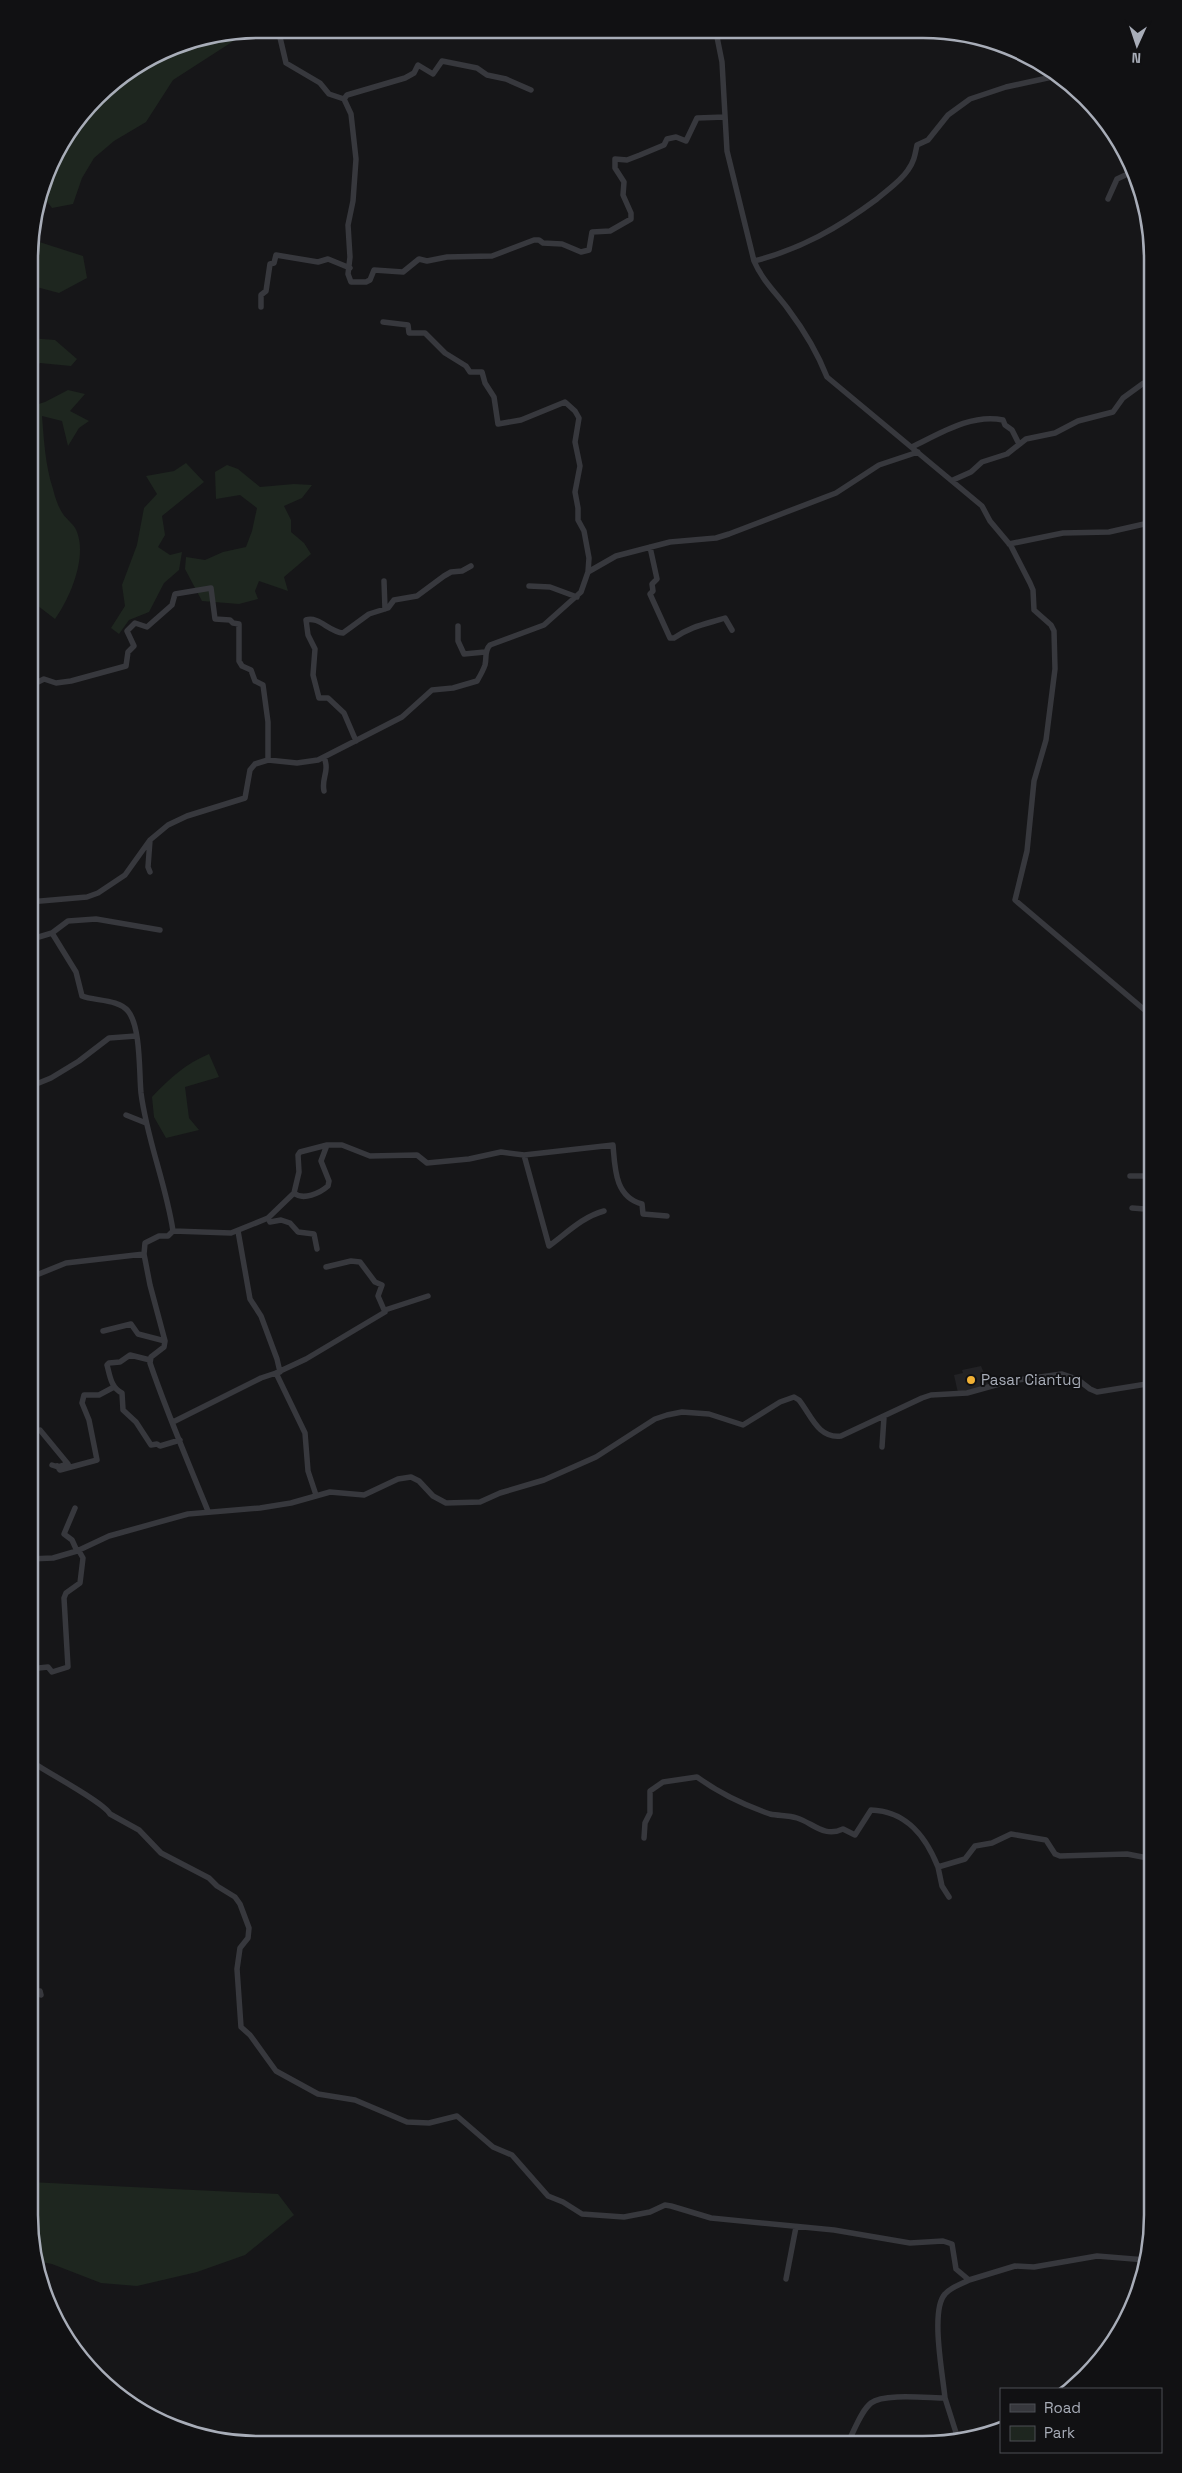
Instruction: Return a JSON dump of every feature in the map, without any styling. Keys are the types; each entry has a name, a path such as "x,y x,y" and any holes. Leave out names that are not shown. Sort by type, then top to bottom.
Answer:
{"street":[{"path":"280,38 286,63 320,83 329,94 344,99 350,114 356,159 348,225 350,268 348,276 351,282 366,282 370,280 374,270 403,272 419,259 427,261 447,257 492,256 534,240 539,240 543,244 562,244 581,252 589,250 592,232 610,231 631,219 631,212 623,195 624,182 615,168 615,159 628,160 664,145 667,139 676,137 686,141 698,118 725,116"},
{"path":"717,38 722,62 727,151 754,261 760,274 793,316 816,354 827,378 953,480 982,506 990,521 1009,544 1033,590 1034,610 1051,625 1055,638 1051,707 1046,740 1034,781 1022,872 1016,889 1015,900 1144,1009"},
{"path":"344,99 347,95 405,78 414,73 418,65 433,74 442,61 477,68 486,75 506,79 531,90"},
{"path":"754,261 786,253 821,236 861,210 901,178 915,159 917,146 928,139 956,107 978,96 1050,78"},
{"path":"1108,199 1117,179 1128,174"},
{"path":"262,307 261,295 266,290 270,264 274,263 276,255 318,262 328,259 350,268"},
{"path":"38,901 87,897 98,893 125,875 150,840 168,825 187,816 245,798 250,770 255,764 268,760 309,762 324,757 402,717 432,690 453,688 477,681 486,662 485,652 490,645 544,625 566,604 577,597 588,572 584,531 578,520 578,508 574,492 580,466 575,442 579,418 575,411 565,402 521,420 498,424 494,398 485,383 482,372 470,372 466,366 445,353 425,333 409,333 408,325 382,322"},
{"path":"953,480 971,472 982,462 1007,454 1026,439 1062,431 1078,421 1108,414 1124,398 1144,384"},
{"path":"912,447 957,426 983,419 1003,420 1005,425 1012,430 1019,444"},
{"path":"588,572 616,556 670,542 716,538 729,534 836,493 879,465 918,452"},
{"path":"1009,544 1063,533 1109,532 1144,524"},
{"path":"650,547 658,579 652,584 650,594 670,638 674,638 699,624 712,623 725,618 732,630"},
{"path":"356,741 344,713 328,698 319,698 314,675 315,649 308,635 306,620 316,620 332,630 343,633 369,614 385,609 394,600 417,596 444,576 471,566"},
{"path":"384,581 385,609"},
{"path":"529,586 550,587 577,597"},
{"path":"38,682 44,679 56,683 71,682 126,666 128,652 134,646 127,631 128,628 136,623 147,627 172,605 175,594 211,588 215,618 230,620 238,624 239,661 242,666 251,670 254,682 263,685 268,722 268,760"},
{"path":"458,626 458,641 464,654 485,652"},
{"path":"324,757 328,769 323,785 324,791"},
{"path":"150,840 148,867 150,872"},
{"path":"38,936 52,933 68,921 96,919 160,930"},
{"path":"52,933 76,972 82,996 123,1006 130,1013 136,1036 146,1123 173,1231"},
{"path":"38,1083 52,1078 79,1061 109,1038 136,1036"},
{"path":"126,1114 146,1123"},
{"path":"294,1193 301,1197 306,1196 324,1190 328,1186 328,1180 321,1161 327,1145"},
{"path":"150,1360 164,1347 165,1341 150,1285 144,1254 145,1243 159,1236 168,1236 173,1231 212,1234 238,1231 268,1218 294,1193 299,1172 298,1155 305,1150 327,1145 342,1146 370,1156 417,1155 428,1163 468,1159 501,1152 524,1155 613,1145 615,1170 622,1192 632,1201 642,1204 644,1214 667,1216"},
{"path":"524,1155 549,1246 582,1220 604,1211"},
{"path":"1130,1176 1144,1176"},
{"path":"1132,1208 1144,1209"},
{"path":"268,1218 270,1222 281,1220 290,1223 298,1232 314,1234 317,1249"},
{"path":"238,1231 250,1299 261,1316 277,1358 278,1372 305,1432 308,1471 316,1495"},
{"path":"38,1274 66,1263 83,1263 144,1254"},
{"path":"326,1267 351,1261 360,1262 375,1282 382,1285 378,1296 385,1310"},
{"path":"173,1422 261,1378 278,1372 382,1315 385,1310 428,1296"},
{"path":"103,1331 131,1324 138,1334 165,1341"},
{"path":"150,1360 130,1355 120,1362 107,1365 114,1387 122,1393 123,1410 136,1422 150,1445 157,1444 160,1446 180,1440"},
{"path":"150,1360 191,1474 208,1512"},
{"path":"38,1559 53,1558 78,1551 109,1536 188,1514 260,1508 330,1492 364,1495 398,1478 411,1477 419,1481 433,1496 446,1503 480,1502 500,1493 544,1480 596,1457 655,1419 682,1412 695,1412 726,1418 743,1425 780,1402 794,1397 823,1433 833,1437 841,1436 932,1395 967,1393 1010,1381 1052,1374 1072,1376 1097,1392 1144,1384"},
{"path":"38,1431 40,1430 68,1463 55,1466 60,1470 97,1460 92,1432 82,1403 84,1395 99,1395 114,1387"},
{"path":"882,1447 884,1417"},
{"path":"38,1668 48,1667 52,1672 56,1673 68,1667 64,1598 66,1593 80,1583 83,1558 72,1540 64,1534 75,1508"},
{"path":"38,1766 91,1798 108,1810 110,1814 139,1830 161,1853 193,1871 203,1874 235,1897 244,1910 249,1928 248,1938 240,1948 237,1969 241,2026 250,2035 276,2071 286,2077 318,2094 355,2100 407,2122 429,2123 457,2116 493,2148 512,2155 548,2196 563,2202 582,2214 624,2217 650,2212 665,2205 711,2218 834,2230 910,2243 950,2242 953,2248 956,2269 969,2280"},
{"path":"644,1838 650,1813 650,1791 663,1782 698,1777 729,1797 772,1814 798,1818 813,1828 836,1833 843,1830 855,1835 871,1810 892,1813 925,1839 938,1867 942,1886 949,1897"},
{"path":"938,1867 965,1859 975,1846 992,1844 1011,1834 1046,1840 1055,1854 1060,1856 1127,1854 1144,1857"},
{"path":"38,1992 40,1992 41,1995"},
{"path":"786,2279 796,2227"},
{"path":"956,2433 945,2398 938,2324 944,2294 969,2280 1015,2266 1034,2267 1097,2256 1139,2259"},
{"path":"851,2436 865,2410 877,2399 945,2398"}],"shaded area":[{"name":"Pasar Ciantug","path":"981,1366 989,1385 958,1393 954,1375 963,1373 962,1370"}],"green space":[{"path":"237,38 173,80 146,122 114,141 94,158 82,178 73,204 52,208 46,200 60,161 83,124 102,102 124,83 161,60 202,45"},
{"path":"38,242 83,256 87,278 59,293 38,287"},
{"path":"38,339 55,340 77,359 71,366 40,363 38,364"},
{"path":"68,390 85,394 70,411 89,421 79,428 68,446 62,421 42,416 50,480 58,505 76,529 80,542 80,554 75,577 66,600 55,619 38,606 38,404"},
{"path":"186,463 204,482 162,516 165,535 158,547 170,555 182,552 179,570 164,583 149,612 129,620 119,634 111,628 125,606 122,585 137,545 144,508 157,494 146,476 174,471"},
{"path":"227,465 238,469 260,487 294,484 312,485 302,498 284,506 291,520 291,532 304,543 311,554 284,577 288,591 259,581 255,591 258,599 239,604 202,601 185,569 186,557 205,560 223,552 246,547 257,508 240,495 216,499 215,472"},
{"path":"209,1054 219,1077 185,1087 189,1118 199,1130 166,1138 154,1117 152,1097 178,1072 192,1062"},
{"path":"38,2182 278,2194 294,2215 245,2255 197,2272 137,2286 101,2283 43,2262 39,2243"}],"place":[{"name":"Pasar Ciantug","path":"971,1380"}]}
